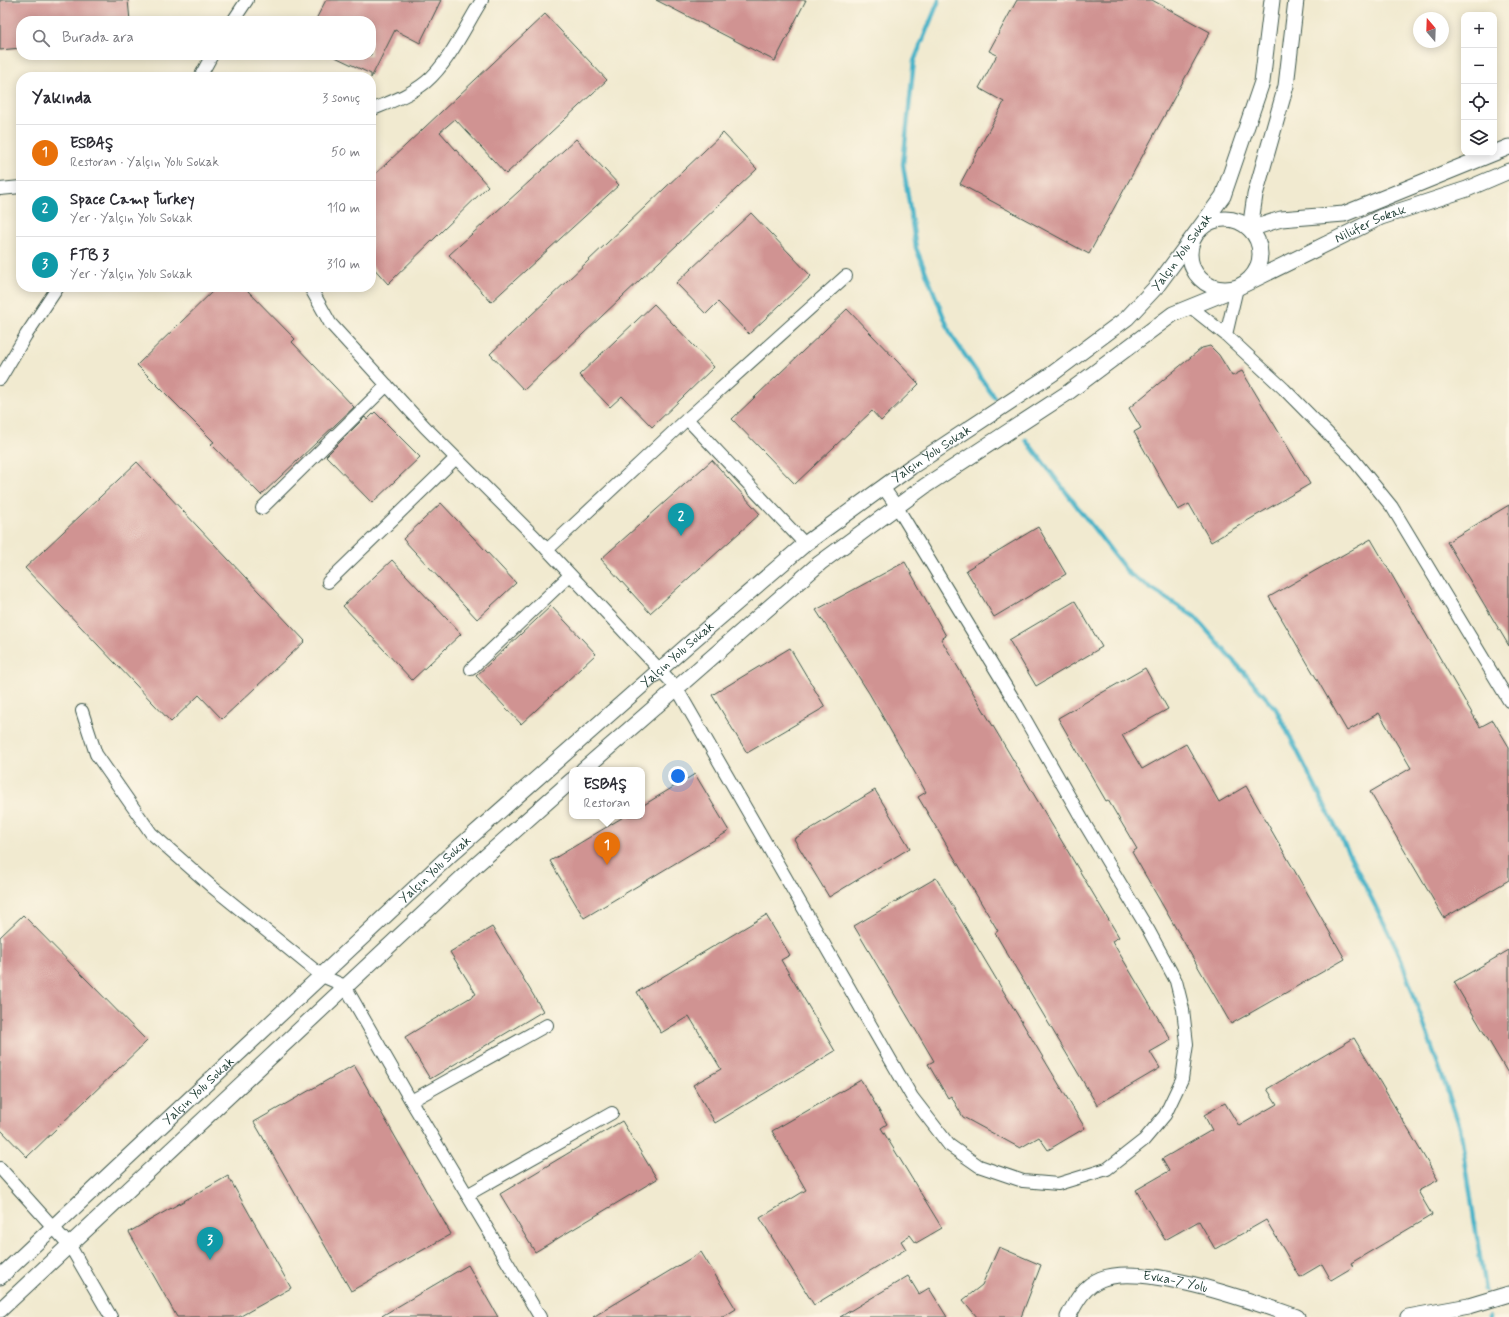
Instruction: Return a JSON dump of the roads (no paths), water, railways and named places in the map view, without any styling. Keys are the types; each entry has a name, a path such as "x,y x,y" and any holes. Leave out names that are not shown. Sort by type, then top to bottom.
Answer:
{"street":[{"path":"236,16 247,0"},
{"path":"376,108 403,97 427,81 445,59 482,0"},
{"name":"Yalçın Yolu Sokak","path":"0,1277 449,856 805,544 911,466 1052,374 1127,318 1157,286 1223,196 1262,82 1272,0"},
{"path":"1250,230 1255,195 1286,86 1296,0"},
{"path":"203,72 209,60"},
{"name":"Nilüfer Sokak","path":"1250,230 1282,219 1344,214 1509,147"},
{"name":"Nilüfer Sokak","path":"1237,288 1381,217 1467,189 1509,171"},
{"path":"0,189 16,187"},
{"path":"1224,219 1241,222 1250,230 1257,239 1260,250 1260,262 1255,273 1247,282 1237,288 1226,290 1214,288 1204,283 1196,275 1190,264 1189,253 1192,241 1198,231 1207,224 1224,219"},
{"path":"547,550 687,419 846,276"},
{"path":"1226,336 1237,288"},
{"name":"Yalçın Yolu Sokak","path":"586,767 676,687 820,563 925,486 1066,394 1173,314 1192,308 1237,288"},
{"path":"0,379 26,335 55,292"},
{"path":"313,292 330,323 387,385 456,458 547,550 676,687 912,1097 949,1145 979,1166 1023,1182 1058,1184 1107,1170 1144,1140 1165,1115 1182,1079 1187,1044 1183,1009 1176,981 1149,931 1086,826 1017,705 897,507 883,487"},
{"path":"1192,308 1226,336 1284,389 1353,459 1392,507 1509,701"},
{"path":"262,508 387,385"},
{"path":"687,419 805,544"},
{"path":"328,582 456,458"},
{"path":"471,669 570,575"},
{"path":"82,711 96,754 151,833 211,886 322,976 345,986 411,1101 468,1195 537,1316"},
{"name":"Yalçın Yolu Sokak","path":"0,1310 70,1246 145,1173 345,986 466,874 569,783"},
{"path":"411,1101 547,1025"},
{"path":"468,1195 612,1113"},
{"path":"0,1168 70,1246 111,1317"},
{"name":"Evka-7 Yolu","path":"1068,1317 1080,1296 1088,1287 1101,1279 1114,1275 1147,1276 1212,1289 1297,1317"},
{"path":"1408,1317 1469,1306 1509,1294"}],"waterway":[{"path":"939,0 914,61 903,164 916,248 951,335 994,397"},
{"path":"1026,440 1129,574 1195,617 1276,709 1398,951 1460,1127 1485,1290"}],"place":[{"name":"Space Camp Turkey","path":"681,536"},
{"name":"ESBAŞ","path":"607,865"},
{"name":"FTB 3","path":"210,1260"}]}
